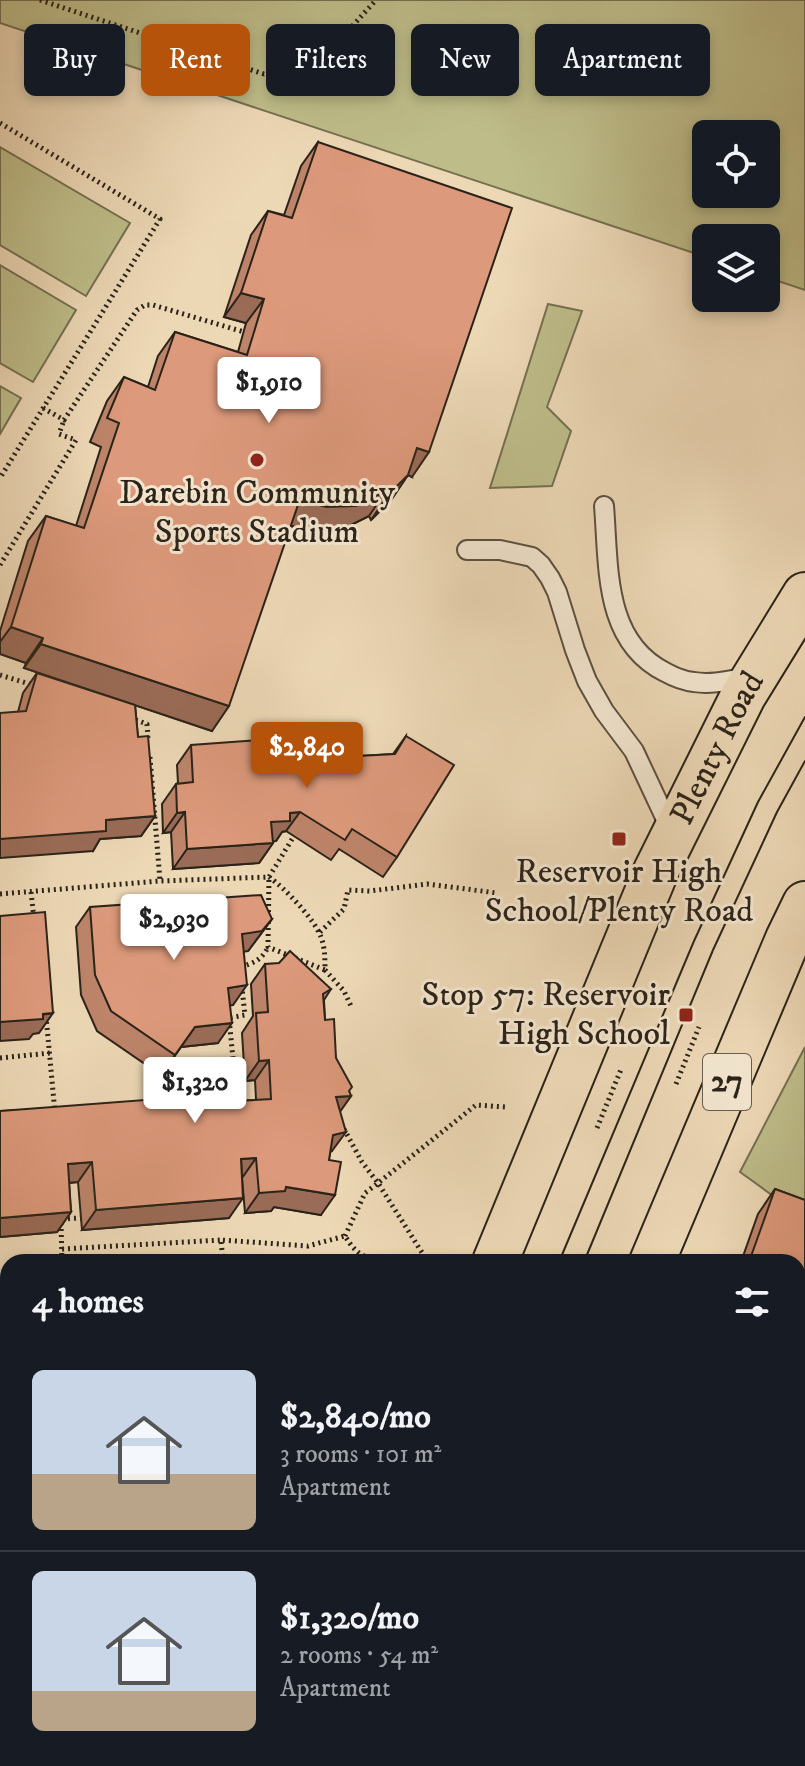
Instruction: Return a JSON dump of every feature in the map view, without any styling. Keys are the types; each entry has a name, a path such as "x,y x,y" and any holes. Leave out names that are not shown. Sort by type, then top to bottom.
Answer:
{"highway":[{"name":"Plenty Road","path":"498,1254 656,871 743,696 805,595"},
{"name":"27","path":"655,1254 805,904"}],"lane":[{"path":"604,506 614,607 620,625 638,653 673,676 695,682 756,676"},
{"path":"467,550 517,552 532,557 541,565 557,592 591,689 643,767 674,836"}],"path":[{"path":"40,0 264,74 318,64 376,0"},
{"path":"0,123 160,219 0,478"},
{"path":"0,565 76,440 59,434 64,420 137,310 153,305 244,332"},
{"path":"43,408 64,420"},
{"path":"0,675 47,689"},
{"path":"118,714 147,724 148,739"},
{"path":"150,755 160,881"},
{"path":"237,1105 229,1018 245,1015 240,967 255,962 268,947 269,877 294,836"},
{"path":"0,894 160,881 269,877 283,887 320,932 325,949 325,970"},
{"path":"320,932 344,909 348,890 370,891 427,884 497,893"},
{"path":"31,892 34,921"},
{"path":"268,947 325,970 344,991 351,1006"},
{"path":"45,1009 56,1126"},
{"path":"676,1084 699,1027"},
{"path":"0,1058 50,1053"},
{"path":"597,1128 624,1062"},
{"path":"62,1249 221,1240 308,1246 345,1236 365,1193 476,1105 505,1107"},
{"path":"338,1117 362,1162 423,1254"},
{"path":"60,1207 62,1254"},
{"path":"61,1219 81,1218"},
{"path":"345,1236 360,1254"},
{"path":"221,1240 222,1254"}],"shaded area":[{"path":"0,0 805,0 805,290 780,282 780,224 692,224 692,252 220,96 250,96 250,24 141,24 141,70 125,64 125,24 24,24 24,31 0,23"},
{"path":"0,147 130,223 86,296 0,245"},
{"path":"0,265 76,310 33,382 0,363"},
{"path":"548,304 582,311 547,407 571,431 552,486 490,488"},
{"path":"0,386 21,398 0,434"},
{"path":"805,1047 805,1219 740,1172"}],"building":[{"name":"Darebin Community Sports Stadium","path":"318,142 512,208 429,452 417,448 408,475 388,495 386,491 356,506 326,507 300,499 229,706 41,644 43,638 11,627 46,516 84,528 119,423 107,418 124,377 155,390 175,332 247,355 264,299 241,293 268,211 292,218"},
{"path":"37,673 135,705 138,737 148,736 155,816 106,820 106,831 0,839 0,713 26,711"},
{"path":"358,733 359,756 395,754 406,736 454,765 397,857 352,829 345,840 300,812 290,813 290,821 271,822 273,843 187,849 185,812 177,813 176,784 193,782 191,745"},
{"path":"261,895 272,919 262,931 242,934 247,985 228,988 232,1023 195,1027 175,1055 111,1011 95,975 90,907"},
{"path":"45,912 53,1013 43,1014 43,1019 0,1022 0,916"},
{"path":"290,951 331,989 323,994 325,1020 334,1019 336,1058 352,1087 349,1091 351,1096 336,1097 346,1132 333,1135 329,1160 341,1162 335,1195 286,1187 285,1191 259,1193 256,1158 241,1159 243,1198 96,1210 92,1162 68,1164 71,1212 0,1218 0,1111 237,1093 238,1101 271,1099 269,1060 259,1061 256,1013 268,1012 265,964 279,963"},
{"path":"775,1189 805,1200 805,1254 752,1254"}],"tram line":[{"path":"562,1254 694,941 758,802 805,717"},
{"path":"587,1254 713,950 777,812 805,761"}],"place":[{"name":"Darebin Community Sports Stadium","path":"257,460"},
{"name":"Reservoir High School/Plenty Road","path":"619,839"},
{"name":"Stop 57: Reservoir High School","path":"686,1015"}]}
